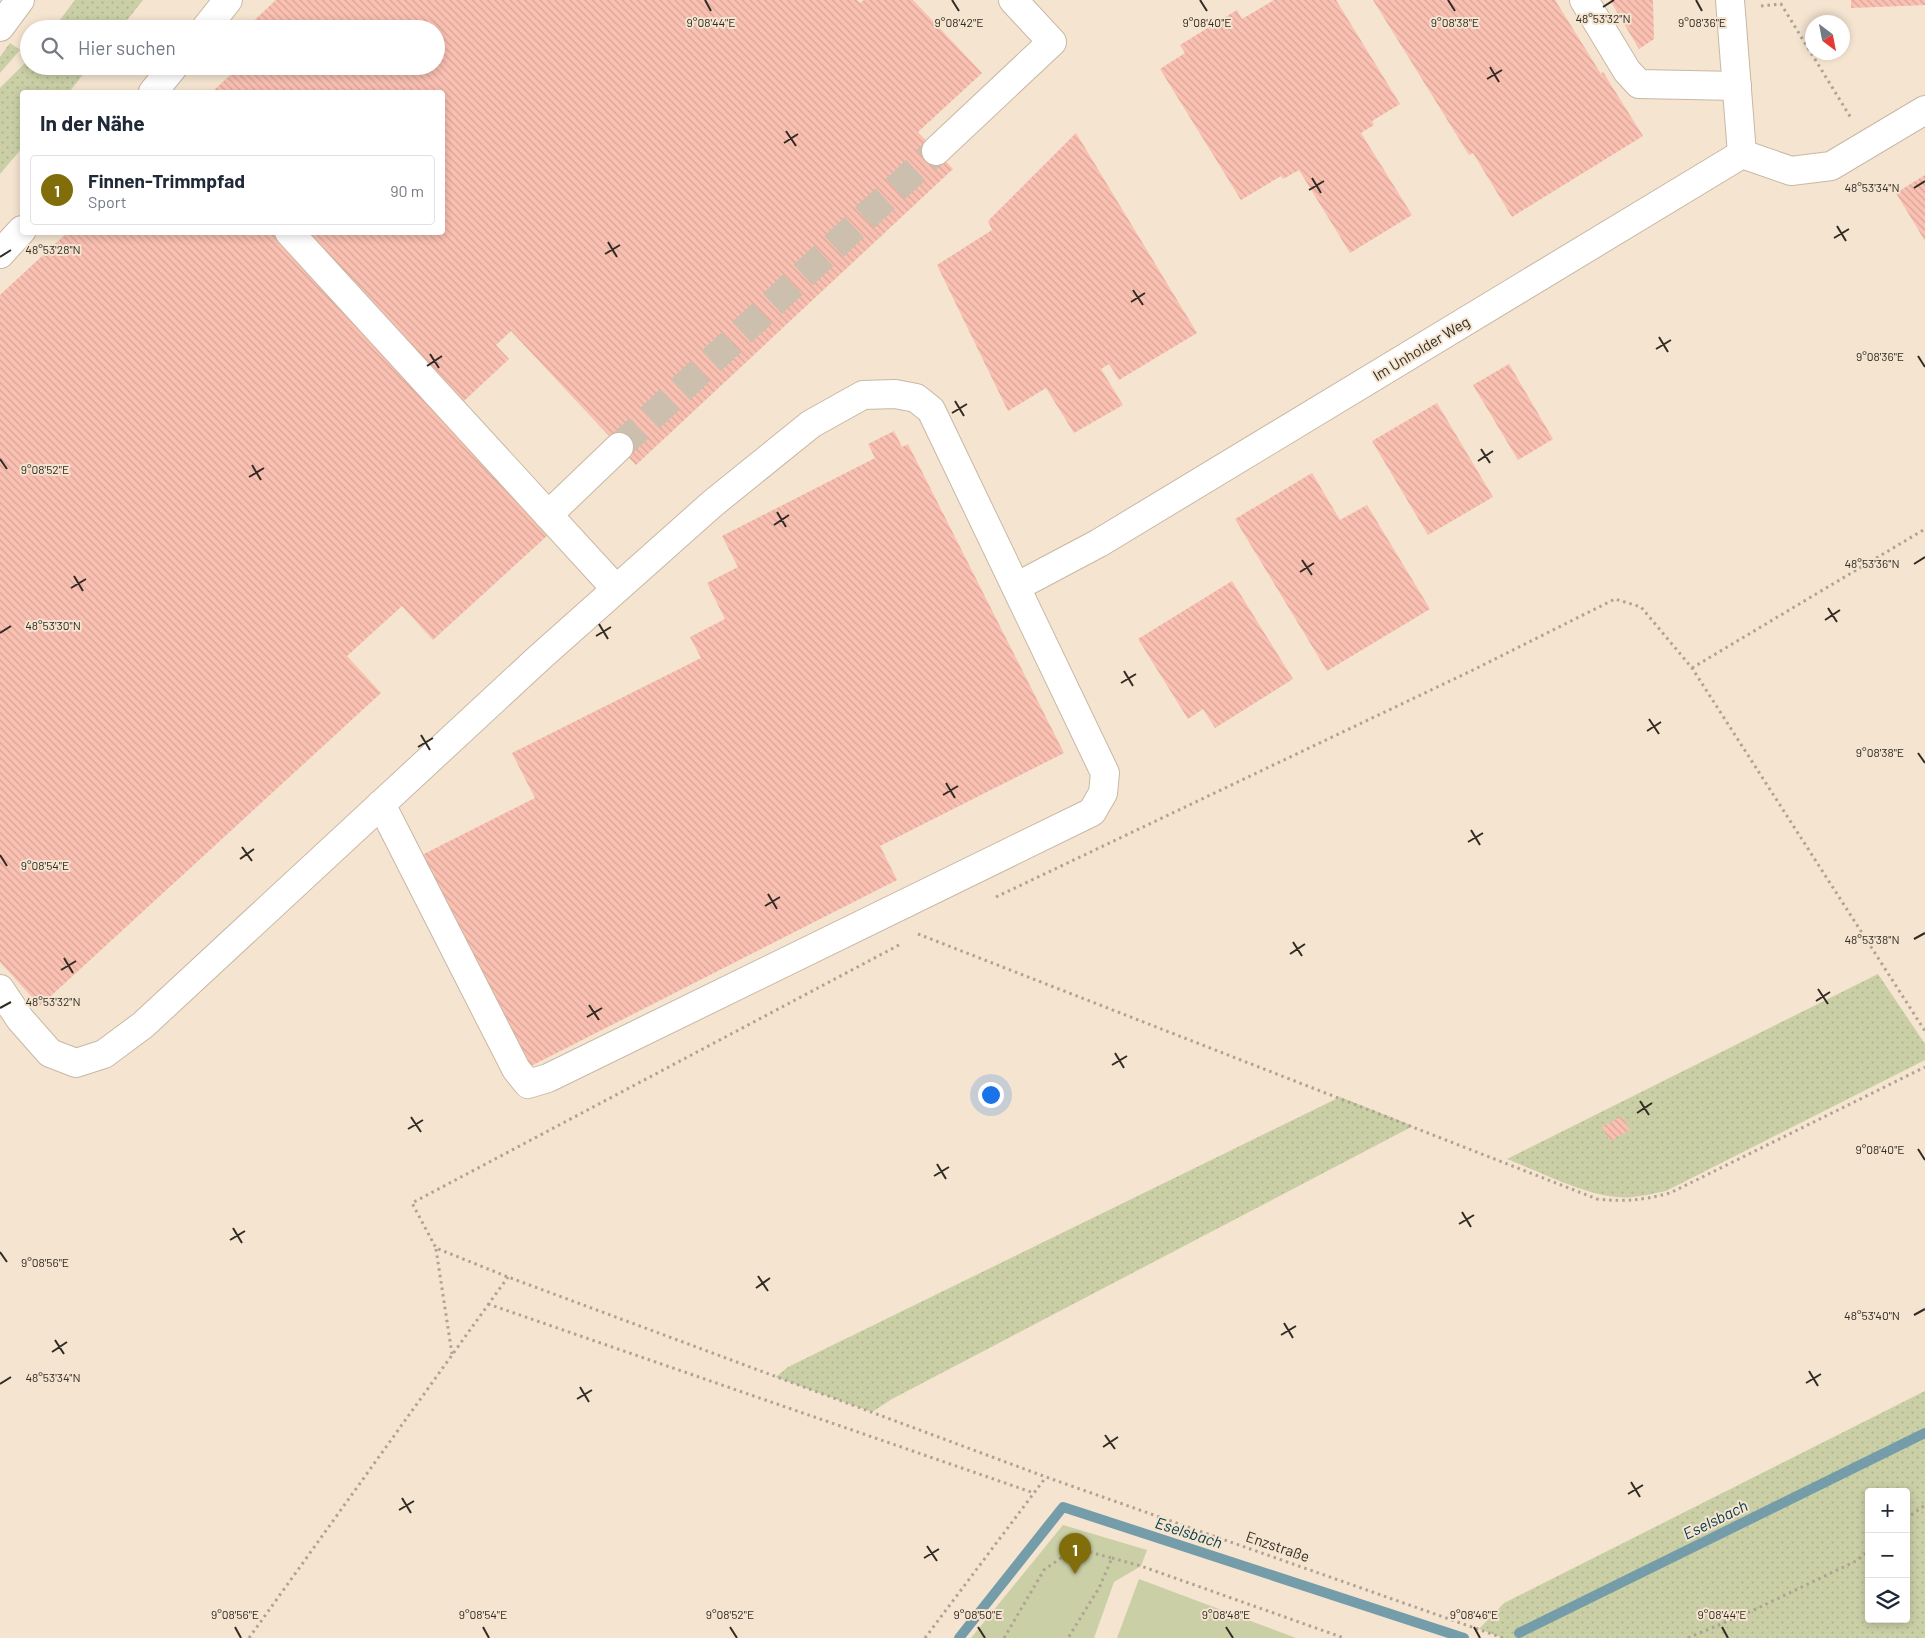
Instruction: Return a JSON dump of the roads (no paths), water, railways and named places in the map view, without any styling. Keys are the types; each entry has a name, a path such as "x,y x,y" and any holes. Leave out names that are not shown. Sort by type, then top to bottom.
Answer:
{"street":[{"path":"0,27 20,0"},
{"path":"212,20 228,0"},
{"path":"936,151 1052,42 1013,0"},
{"path":"1584,0 1628,71 1639,84 1737,86"},
{"path":"1731,4 1742,154 1791,171 1831,166 1925,110"},
{"path":"158,90 168,75"},
{"name":"Im Unholder Weg","path":"1016,587 1099,542 1742,154"},
{"path":"0,254 20,232"},
{"path":"292,235 616,590"},
{"path":"0,989 20,1020 50,1053 76,1063 104,1054 143,1025 381,804 539,658 712,504 811,424 863,395 895,394 916,398 931,410 1105,772 1102,793 1092,812 548,1078 528,1084 516,1069 381,804"},
{"path":"548,515 620,447"}],"waterway":[{"name":"Eselsbach","path":"1519,1633 1925,1433"},
{"name":"Eselsbach","path":"959,1638 1063,1507 1464,1638"}],"tunnel":[{"path":"619,447 936,151"}],"place":[{"name":"Finnen-Trimmpfad","path":"1075,1574"}]}
